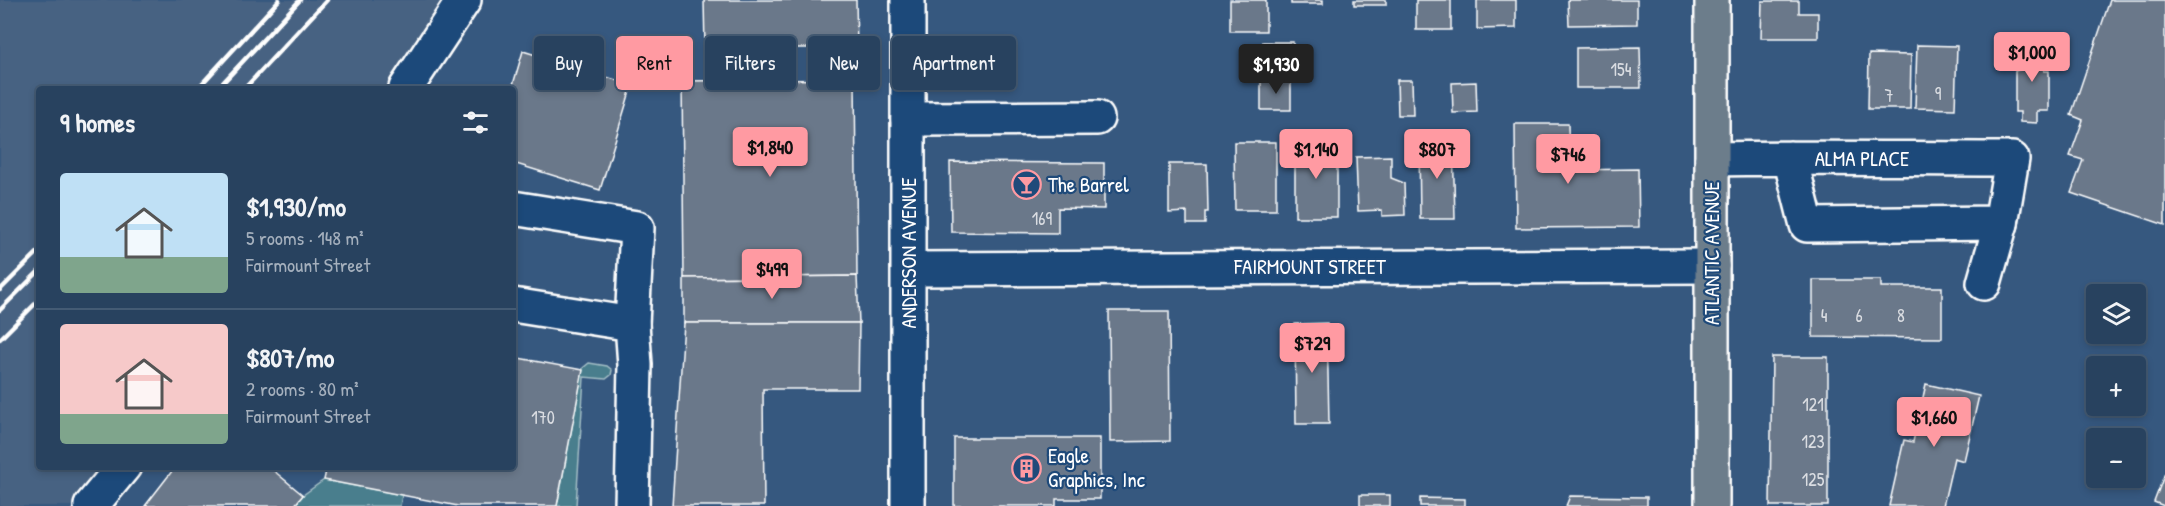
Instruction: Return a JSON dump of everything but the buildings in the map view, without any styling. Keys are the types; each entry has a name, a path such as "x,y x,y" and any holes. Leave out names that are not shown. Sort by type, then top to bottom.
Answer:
{"main road":[{"name":"ATLANTIC AVENUE","path":"1712,0 1712,506"}],"street":[{"path":"407,86 464,0"},
{"name":"ANDERSON AVENUE","path":"908,0 908,506"},
{"path":"908,119 1096,118"},
{"path":"1790,158 1807,225 2001,223 1984,283"},
{"name":"ALMA PLACE","path":"1712,159 2012,159 2001,223"},
{"path":"516,208 638,228 632,324 635,365 632,506"},
{"name":"FAIRMOUNT STREET","path":"909,269 1712,266"},
{"path":"516,305 632,324"},
{"path":"91,506 121,470"}],"shaded area":[{"path":"0,0 479,0 426,86 36,86 36,470 121,470 85,506 0,506"},
{"path":"589,363 607,366 612,370 611,375 606,379 584,377 576,506 557,506 583,368"},
{"path":"324,480 402,495 400,506 294,506 303,495"}],"railway":[{"path":"200,86 279,0"},
{"path":"220,86 300,0"},
{"path":"247,86 327,0"},
{"path":"0,290 36,254"},
{"path":"0,310 36,274"},
{"path":"0,339 36,303"}],"place":[{"name":"The Barrel","path":"1027,185"},
{"name":"Eagle Graphics, Inc","path":"1027,468"}]}
